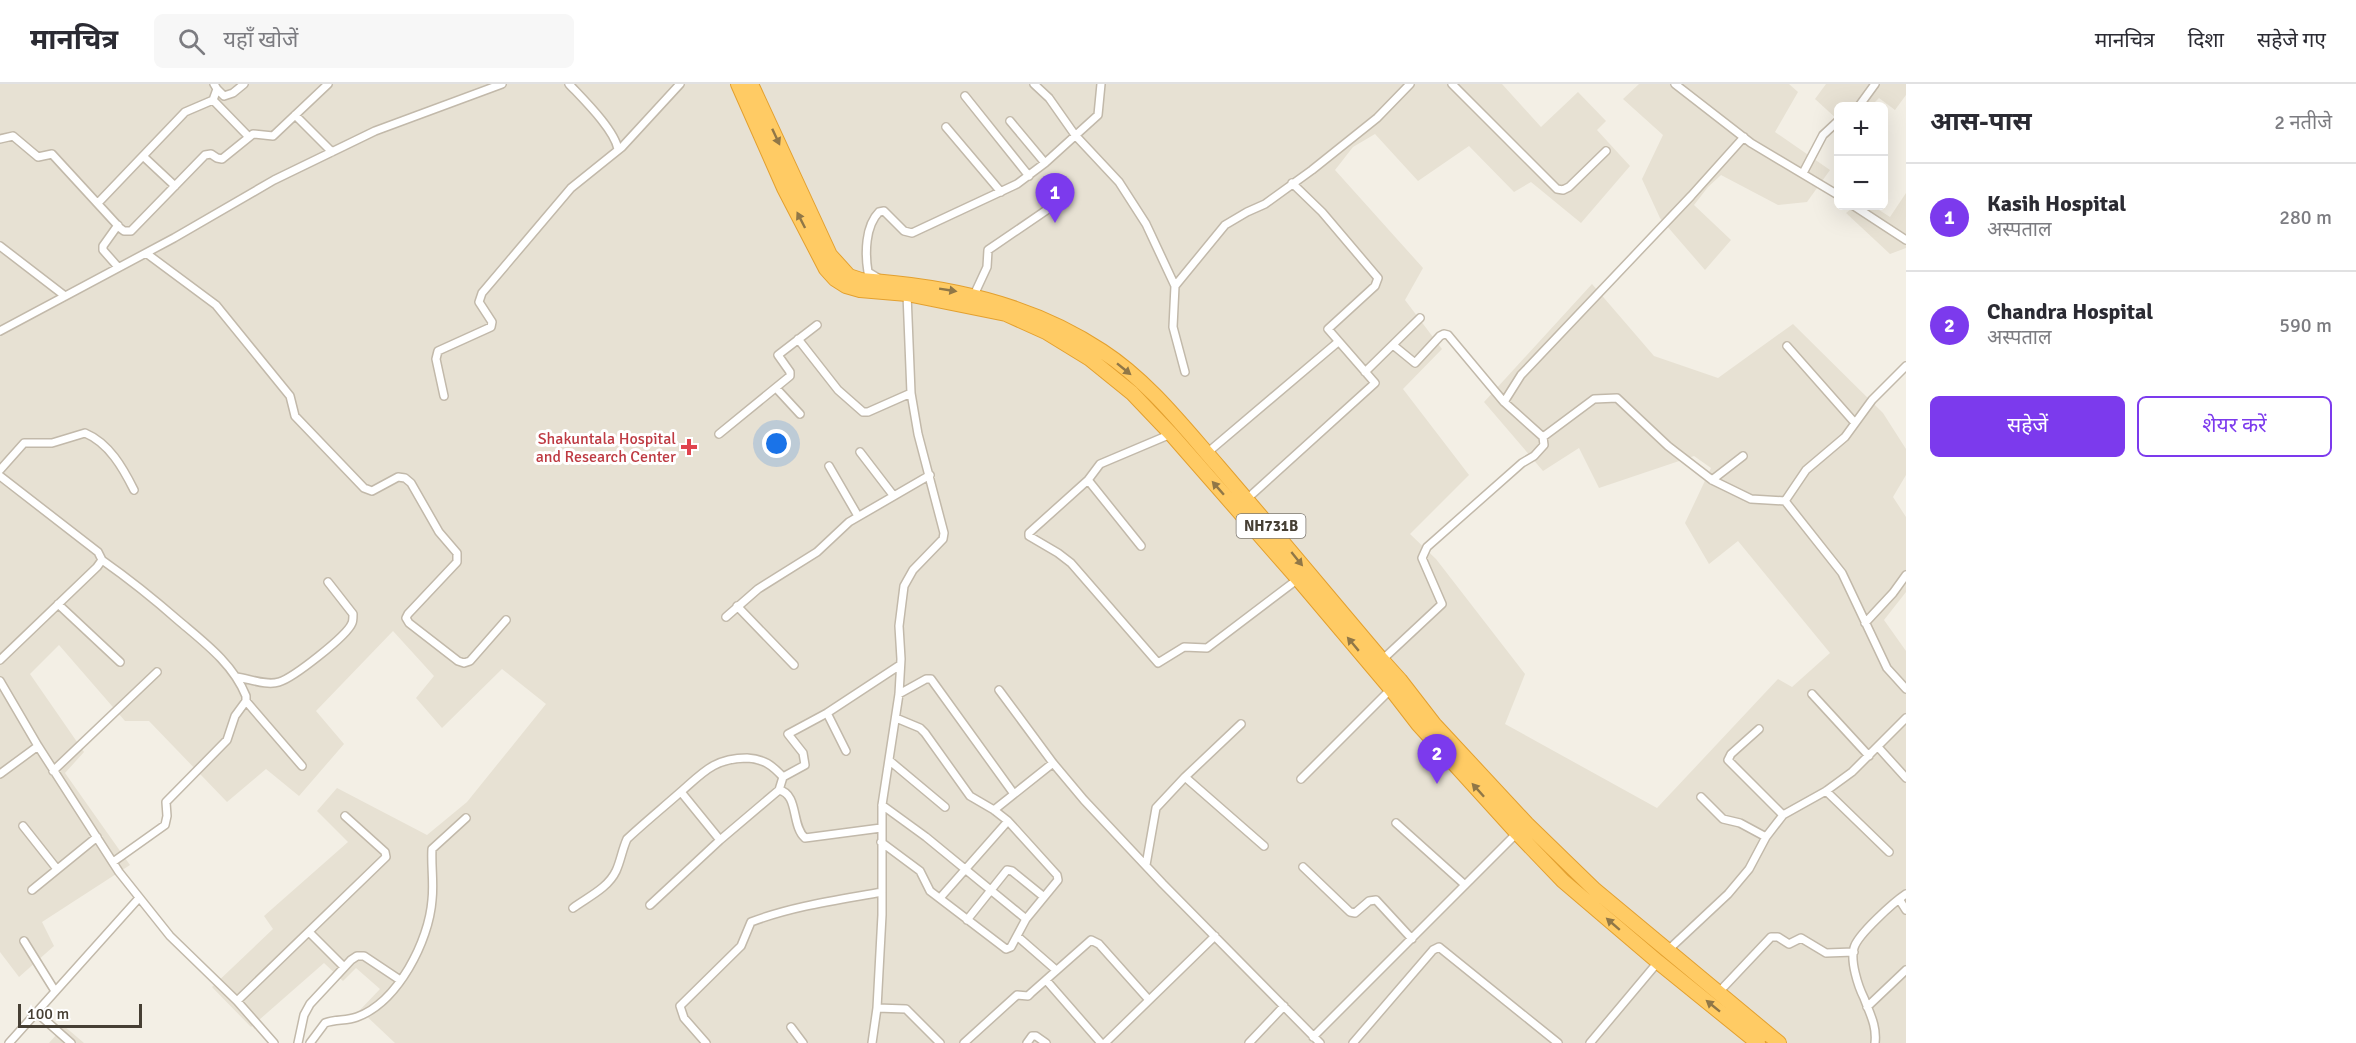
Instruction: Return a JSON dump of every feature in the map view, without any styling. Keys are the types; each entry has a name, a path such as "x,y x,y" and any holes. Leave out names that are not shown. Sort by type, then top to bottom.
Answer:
{"highway":[{"path":"738,84 784,188 826,269 835,279 846,286 860,290 907,294 1006,314 1046,332 1090,359 1132,393 1172,434 1298,579 1418,724 1563,881 1662,957 1758,1043"},
{"name":"NH731B","path":"751,84 830,255 849,276 861,280 974,295 1026,312 1102,351 1161,401 1248,498 1434,724 1527,824 1662,957 1718,993 1779,1043"}],"street":[{"path":"215,85 224,96 233,93 243,84"},
{"path":"0,139 13,136 38,157 52,154 124,231 131,231 208,153 222,159 248,136 258,133 273,136 328,84"},
{"path":"0,331 146,253 274,180 375,131 502,84"},
{"path":"569,84 604,124 618,149"},
{"path":"444,396 436,359 438,351 491,327 492,322 478,302 482,293 567,192 622,147 680,84"},
{"path":"1034,84 1049,98 1075,135 1119,182 1146,224 1175,286 1173,327 1185,372"},
{"path":"886,282 871,275 867,269 870,224 879,212 884,211 904,231 912,233 1001,192 1029,176 1098,115 1101,84"},
{"path":"1175,286 1225,225 1265,204 1377,118 1410,84"},
{"path":"1452,84 1557,189 1563,190 1569,187 1606,151"},
{"path":"1675,84 1744,137 1834,192"},
{"path":"1862,102 1875,84"},
{"path":"213,100 215,85"},
{"path":"965,96 1029,176"},
{"path":"213,100 248,136"},
{"path":"98,204 184,112 213,100"},
{"path":"295,116 332,152"},
{"path":"1010,121 1045,163"},
{"path":"1803,173 1823,135 1834,125"},
{"path":"945,127 1001,192"},
{"path":"1504,402 1521,375 1744,137"},
{"path":"144,157 176,186"},
{"path":"1248,498 1375,383 1328,332 1329,326 1376,286 1379,280 1322,212 1292,183"},
{"path":"974,295 986,270 989,248 1051,207"},
{"path":"1860,210 1906,240"},
{"path":"118,225 103,246 103,250 118,267"},
{"path":"0,246 65,296"},
{"path":"146,253 216,305 290,396 295,416 364,488 372,491 398,477 405,478 411,483 434,524 457,553 458,558 457,562 408,614 406,618 409,623 458,661 464,663 470,661 506,620"},
{"path":"872,1043 877,1008 882,892 882,805 899,694 900,626 904,586 913,570 938,546 944,532 918,434 911,393 907,294"},
{"path":"1365,372 1420,318"},
{"path":"719,434 790,375 778,355 817,325"},
{"path":"1382,660 1442,604 1422,558 1427,547 1544,445 1543,437 1504,402 1448,335 1440,336 1415,363 1393,345"},
{"path":"798,339 838,390 863,412 868,412 911,393"},
{"path":"1207,453 1338,342"},
{"path":"1787,346 1855,423"},
{"path":"1785,501 1806,470 1845,437 1877,394 1906,366"},
{"path":"776,388 800,414"},
{"path":"1543,437 1594,399 1617,398 1668,446 1712,480 1751,499 1785,501 1842,573 1887,668 1906,688"},
{"path":"0,470 24,443 52,443 85,432 92,435 118,461 134,490"},
{"path":"1172,434 1100,464 1088,480 1029,533 1029,536 1071,563 1158,663 1185,647 1207,648 1298,579"},
{"path":"861,452 893,495"},
{"path":"1712,480 1743,456"},
{"path":"829,466 858,516"},
{"path":"726,617 758,589 817,552 841,528 858,516 930,475"},
{"path":"0,476 98,552 102,560 136,584 220,657 237,677 246,701 303,766"},
{"path":"1088,480 1141,546"},
{"path":"0,660 102,560"},
{"path":"1865,623 1893,594 1906,575"},
{"path":"237,677 278,683 316,658 348,628 353,622 353,614 328,582"},
{"path":"58,604 120,662"},
{"path":"737,606 794,665"},
{"path":"650,904 779,790 783,777 803,768 806,762 803,753 788,734 827,713 900,665"},
{"path":"53,771 157,672"},
{"path":"899,694 926,679 931,679 1014,794"},
{"path":"0,681 53,771 139,898 170,936 237,1001 274,1043"},
{"path":"1301,779 1391,689"},
{"path":"999,690 1053,763 1146,865 1320,1043"},
{"path":"1812,694 1869,756"},
{"path":"113,862 165,825 167,821 166,802 227,740 235,717 246,701"},
{"path":"827,713 846,751"},
{"path":"881,842 920,872 930,891 1006,950 1011,947 1026,919 1058,880 1058,875 1008,821 970,796 920,728 896,718"},
{"path":"1590,1043 1662,957 1728,894 1749,869 1766,837 1783,815 1826,791 1852,772 1906,718"},
{"path":"1146,865 1154,812 1185,777 1241,724"},
{"path":"1759,729 1731,754 1728,760 1783,815"},
{"path":"0,774 38,746"},
{"path":"1878,747 1906,778"},
{"path":"573,908 607,885 617,870 627,839 718,762 730,758 766,761 783,777"},
{"path":"890,761 945,807"},
{"path":"993,810 1053,763"},
{"path":"1185,777 1264,846"},
{"path":"779,790 787,793 791,799 799,831 806,838 881,828"},
{"path":"1826,791 1889,852"},
{"path":"681,792 720,840"},
{"path":"1701,797 1723,819 1740,823 1766,837"},
{"path":"882,805 1026,919"},
{"path":"237,1001 386,857 385,852 345,816"},
{"path":"310,1043 325,1023 362,1015 375,1007 400,980 416,957 432,902 432,849 466,818"},
{"path":"940,898 1008,821"},
{"path":"1396,823 1464,884"},
{"path":"23,826 57,870"},
{"path":"1313,1037 1517,833"},
{"path":"32,890 97,837"},
{"path":"1303,867 1350,912 1358,912 1369,901 1376,900 1412,939"},
{"path":"967,920 1010,870 1044,897"},
{"path":"706,1043 684,1018 680,1006 741,945 751,922 809,905 882,892"},
{"path":"1875,1043 1876,1026 1856,978 1854,952 1858,940 1906,894"},
{"path":"9,1043 139,898"},
{"path":"1899,899 1906,910"},
{"path":"309,932 344,967"},
{"path":"1017,936 1056,970"},
{"path":"1046,980 1103,1043 1215,936"},
{"path":"1718,993 1771,938 1778,937 1789,944 1802,938 1821,951 1830,954 1854,952"},
{"path":"964,1043 1017,995 1028,996 1087,941 1094,940 1149,1000"},
{"path":"24,941 55,991"},
{"path":"1353,1043 1438,947 1558,1043"},
{"path":"298,1043 304,1015 310,1004 357,956 364,956 400,980"},
{"path":"1867,1007 1906,970"},
{"path":"1249,1043 1284,1006"},
{"path":"877,1008 906,1009 940,1043"},
{"path":"36,1012 71,1043"},
{"path":"791,1027 803,1043"},
{"path":"1027,1043 1032,1036 1046,1043"}],"shaded area":[{"path":"0,84 1502,84 1541,127 1578,92 1606,121 1597,130 1630,166 1581,223 1531,182 1514,192 1469,146 1418,181 1375,134 1353,147 1335,170 1423,268 1405,300 1442,349 1403,389 1469,475 1410,534 1436,559 1525,674 1505,724 1657,808 1778,679 1792,687 1830,653 1738,541 1709,564 1685,523 1711,468 1694,456 1599,488 1579,448 1543,471 1484,402 1592,284 1654,356 1718,378 1793,324 1883,413 1906,449 1906,475 1893,497 1906,517 1906,592 1884,620 1906,651 1906,1043 395,1043 360,1010 380,989 356,968 343,981 324,963 251,1027 212,987 273,929 264,916 348,842 317,811 337,788 427,835 467,802 546,704 502,669 442,728 416,698 434,676 393,631 316,711 344,744 299,796 266,769 227,802 149,721 125,721 59,645 30,674 84,752 65,773 130,865 42,922 54,946 19,977 0,952"},
{"path":"1639,84 1789,84 1798,92 1775,132 1830,170 1807,202 1778,205 1721,175 1694,205 1731,240 1705,270 1660,218 1642,179 1663,135 1623,99"},
{"path":"1826,84 1906,84 1906,95 1895,110 1888,105 1888,102 1879,98 1875,102 1834,102 1834,116 1815,99"},
{"path":"1906,193 1906,248 1890,254 1846,213 1850,210 1879,210 1890,217"},
{"path":"64,1026 84,1043 49,1043"}],"place":[{"name":"Kasih Hospital","path":"1055,223"},
{"name":"Shakuntala Hospital and Research Center","path":"689,447"},
{"name":"Chandra Hospital","path":"1437,784"}]}
